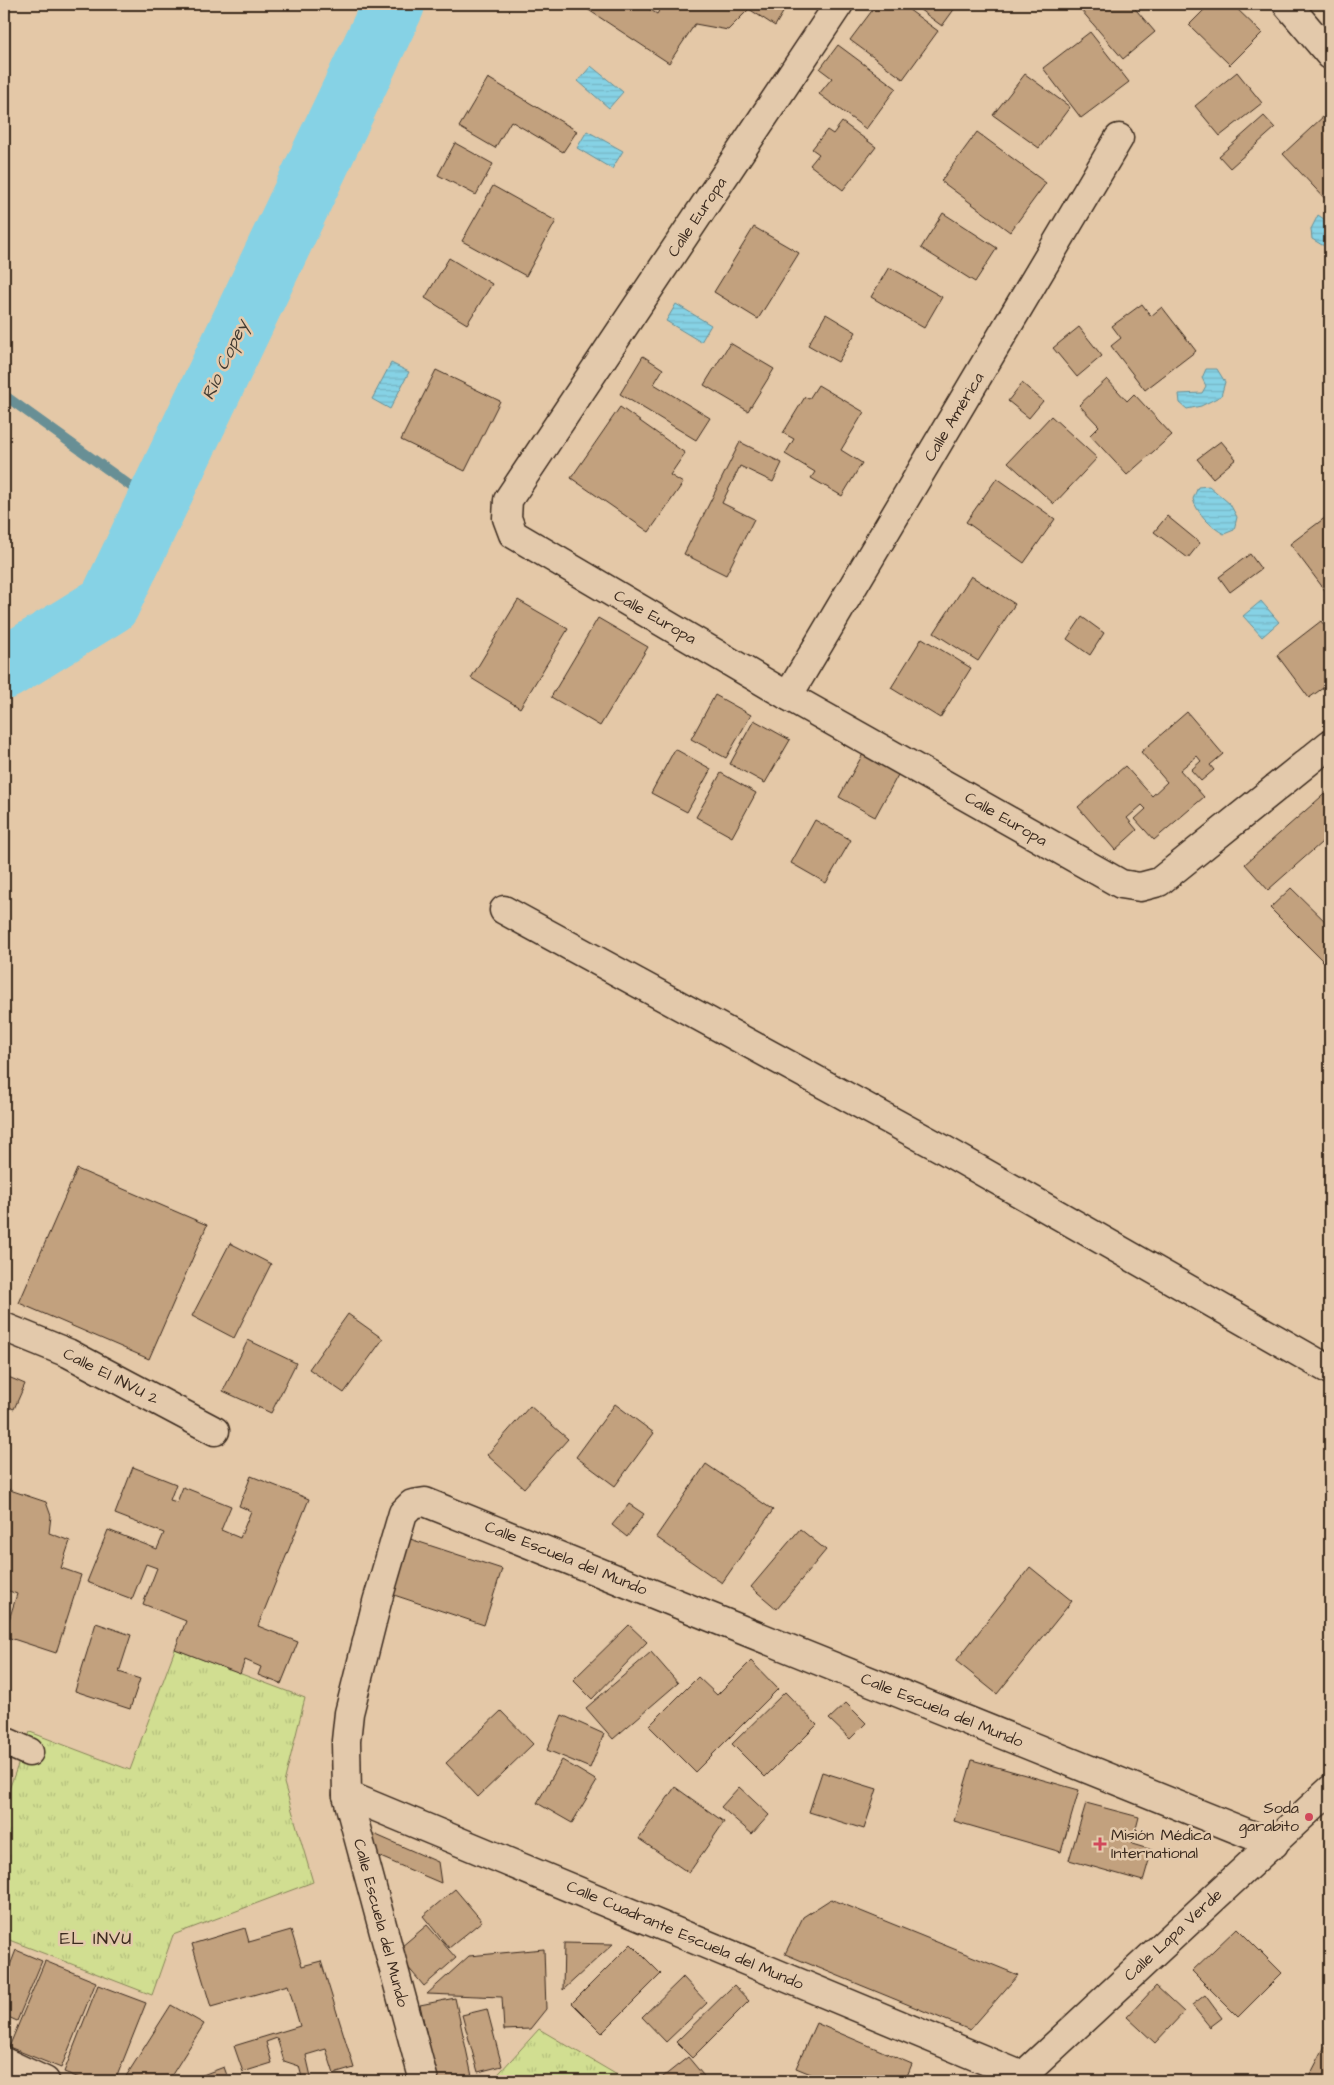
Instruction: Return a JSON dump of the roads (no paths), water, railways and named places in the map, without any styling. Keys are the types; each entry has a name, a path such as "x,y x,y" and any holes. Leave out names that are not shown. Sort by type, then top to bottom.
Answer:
{"street":[{"name":"Calle Europa","path":"839,4 508,500 507,518 513,534 788,696 1121,884 1140,887 1159,882 1330,744"},
{"path":"1287,4 1330,55"},
{"name":"Calle América","path":"788,696 1119,138"},
{"path":"504,910 941,1148 1330,1370"},
{"name":"Calle El INVU 2","path":"4,1327 68,1353 215,1430"},
{"name":"Calle Escuela del Mundo","path":"424,2081 347,1795 347,1727 377,1602 403,1513 412,1504 426,1502 1274,1844"},
{"path":"4,1741 29,1752"},
{"name":"Calle Lapa Verde","path":"1020,2079 1330,1790"},
{"name":"Calle Cuadrante Escuela del Mundo","path":"347,1795 1020,2079"},
{"path":"4,2062 45,2081"}],"water":[{"path":"591,66 623,92 609,108 578,81"},
{"path":"587,131 623,151 612,169 577,148"},
{"path":"1318,215 1330,223 1330,246 1322,245 1312,239 1311,229"},
{"path":"676,304 711,325 701,342 666,321"},
{"path":"391,363 409,372 390,409 372,399"},
{"path":"1206,369 1217,369 1225,382 1221,396 1201,406 1187,409 1180,403 1179,394 1202,393 1206,386 1202,378"},
{"path":"1209,486 1230,504 1237,517 1234,530 1224,534 1210,524 1197,509 1193,499 1198,487"},
{"path":"1261,601 1279,622 1262,637 1243,616"}],"waterway":[{"name":"Río Copey","path":"4,669 109,604 394,4"},
{"path":"4,395 157,505"}],"place":[{"name":"Soda garabito","path":"1309,1817"},
{"name":"Misión Médica International","path":"1100,1844"}],"district":[{"name":"EL INVU","path":"96,1938"}]}
